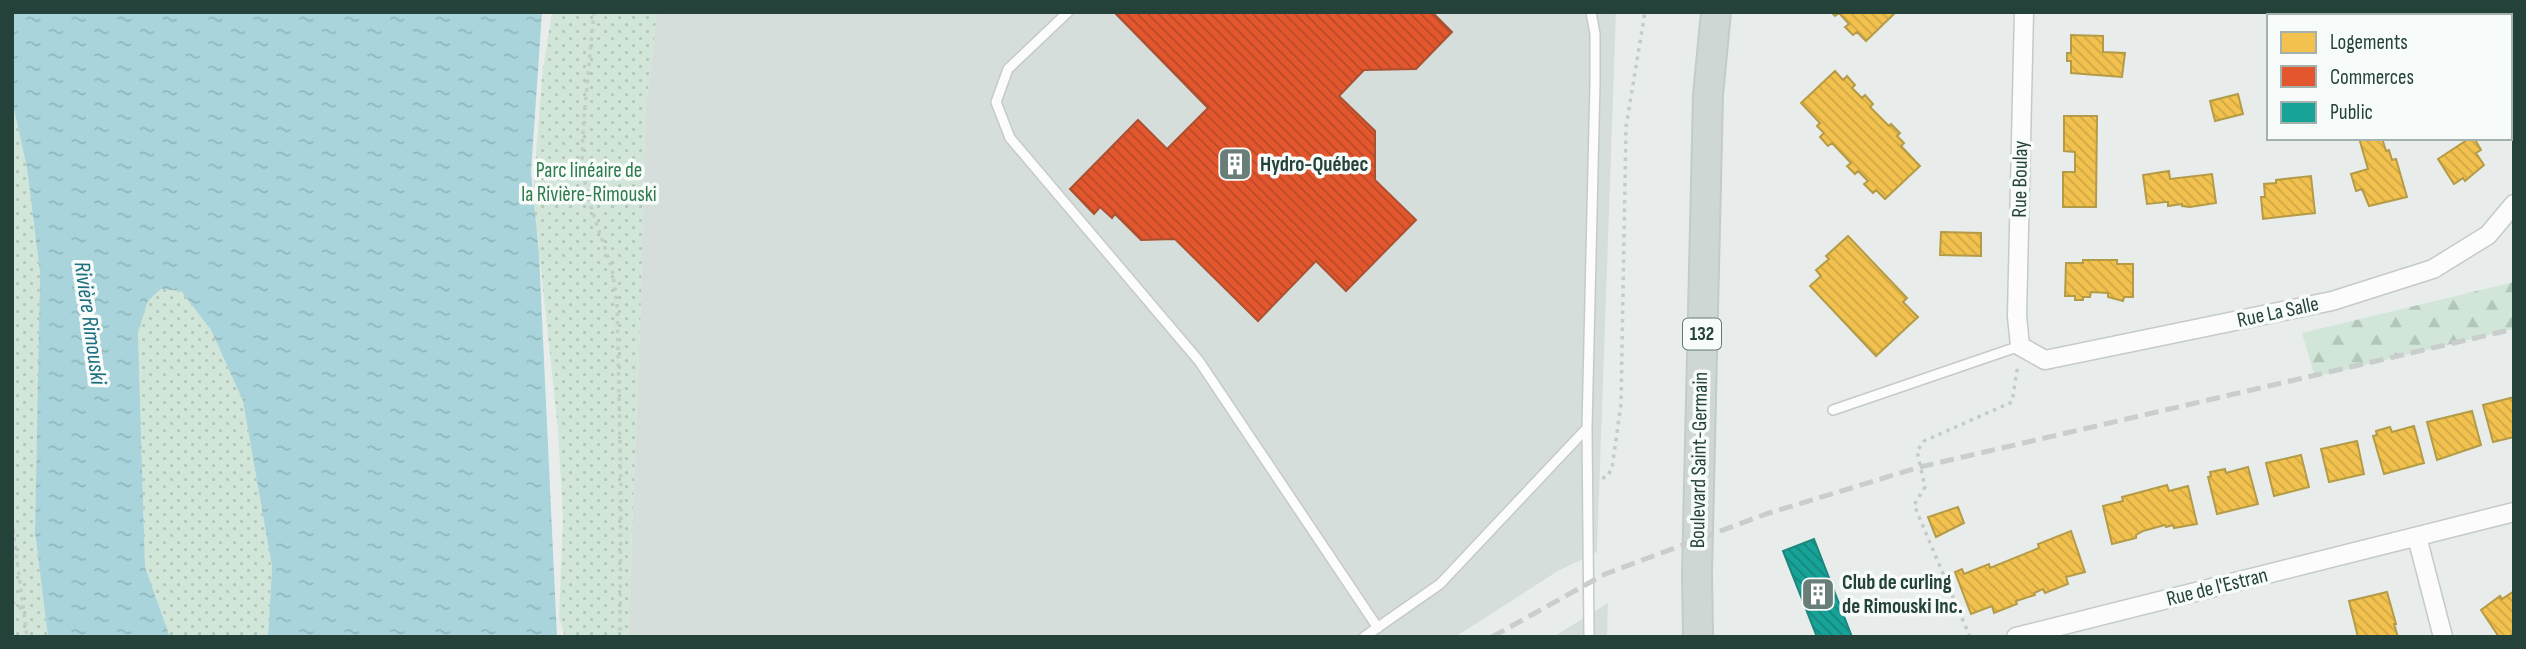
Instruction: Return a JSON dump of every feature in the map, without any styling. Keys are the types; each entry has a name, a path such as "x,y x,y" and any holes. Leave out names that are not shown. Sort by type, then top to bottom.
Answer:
{"main road":[{"name":"Boulevard Saint-Germain","path":"1703,12 1708,95"},
{"name":"Boulevard Saint-Germain","path":"1698,637 1697,573 1708,95 1716,12"},
{"name":"Boulevard Saint-Germain","path":"1689,637 1697,573"}],"street":[{"name":"Rue Boulay","path":"2020,346 2017,316 2024,12"},
{"name":"Rue La Salle","path":"2020,346 2045,360 2332,301 2433,269 2488,235 2514,204"},
{"name":"Rue de l'Estran","path":"2016,637 2514,512"},
{"path":"2417,537 2443,637"}],"lane":[{"path":"1068,12 1008,69 996,102 1010,138 1199,361 1378,628"},
{"path":"1589,637 1587,428 1595,82 1595,34 1591,12"},
{"path":"1833,410 2020,346"},
{"path":"1364,637 1440,584 1587,428"}],"path":[{"path":"594,12 582,168 589,201 612,269 617,302 621,637"},
{"path":"1588,480 1607,477 1612,468 1621,404 1626,127 1646,12"},
{"path":"1970,637 1914,505 1925,487 1917,451 1924,441 2012,402 2020,346"},
{"path":"12,521 27,637"},
{"path":"12,602 23,610"}],"shaded area":[{"path":"657,12 1616,12 1597,552 1558,571 1455,637 628,637 645,115"},
{"path":"1608,603 1607,637 1553,637"}],"green space":[{"name":"Parc linéaire de la Rivière-Rimouski","path":"552,12 657,12 645,115 628,637 565,637 559,617 563,518 558,429 533,195 542,76"},
{"path":"12,100 27,168 40,273 35,532 48,637 12,637"},
{"path":"2514,282 2514,329 2315,377 2302,333"},
{"path":"161,289 181,291 211,330 243,401 272,567 268,637 170,637 145,567 138,331 148,301"}],"water":[{"name":"Rivière Rimouski","path":"12,12 542,12 531,172 539,254 557,637 268,637 272,567 243,401 211,330 181,291 161,289 148,301 138,332 145,567 170,637 48,637 35,532 40,273 27,168 12,100"}],"building: Logements":[{"path":"1831,12 1896,12 1866,41 1857,32 1853,35 1845,27 1849,24 1839,13 1835,16"},
{"path":"2071,35 2103,36 2103,52 2125,53 2122,77 2071,73 2071,61 2067,61 2067,53 2071,53"},
{"path":"1835,71 1843,80 1847,76 1855,85 1852,88 1862,98 1865,95 1873,104 1870,107 1900,133 1897,136 1904,143 1901,146 1920,166 1885,199 1864,184 1868,181 1858,171 1855,174 1847,166 1851,163 1832,143 1828,146 1820,137 1824,133 1817,126 1820,123 1801,103"},
{"path":"2238,94 2243,114 2215,121 2210,101"},
{"path":"2064,116 2097,116 2096,207 2063,207 2063,172 2075,172 2075,152 2064,151"},
{"path":"2360,140 2383,140 2392,160 2396,159 2407,197 2369,206 2362,189 2356,191 2351,174 2368,169"},
{"path":"2467,140 2475,140 2481,150 2476,153 2484,165 2465,181 2463,178 2454,184 2438,159"},
{"path":"2169,171 2170,179 2212,174 2216,203 2190,207 2182,204 2168,206 2168,202 2147,204 2143,175"},
{"path":"2311,176 2315,213 2263,219 2261,197 2265,197 2264,184"},
{"path":"1941,232 1981,233 1981,256 1940,255"},
{"path":"1848,236 1907,298 1903,302 1918,317 1876,356 1810,286 1821,276 1816,270 1829,259 1826,256"},
{"path":"2083,260 2117,260 2117,264 2133,264 2133,297 2124,297 2123,301 2108,297 2108,293 2091,292 2090,297 2083,297 2083,300 2075,300 2075,296 2065,296 2066,263 2083,263"},
{"path":"2514,397 2514,437 2493,442 2483,405"},
{"path":"2472,411 2481,445 2437,460 2427,422"},
{"path":"2414,426 2424,463 2384,474 2373,436 2377,435 2376,431 2390,427 2392,432"},
{"path":"2357,441 2364,474 2329,482 2321,449"},
{"path":"2301,455 2309,487 2274,496 2266,463"},
{"path":"2248,467 2258,504 2217,514 2208,477 2211,476 2210,472 2225,469 2226,473"},
{"path":"2167,485 2169,491 2188,486 2197,524 2174,528 2173,525 2165,525 2143,531 2136,535 2136,538 2112,544 2103,506 2123,501 2122,497"},
{"path":"1958,507 1964,523 1936,537 1928,517"},
{"path":"2071,531 2085,572 2066,577 2068,584 2045,593 2043,589 1994,613 1992,606 1971,614 1955,572 1962,569 1964,574 1989,564 1990,568 2039,548 2038,544"},
{"path":"2514,591 2514,633 2508,637 2499,637 2481,610 2500,596 2502,599"},
{"path":"2387,592 2398,637 2358,637 2349,601"}],"building: Commerces":[{"name":"Hydro-Québec","path":"1114,12 1432,12 1452,32 1416,69 1364,70 1339,96 1375,131 1375,180 1416,220 1346,291 1316,261 1258,321 1175,239 1141,240 1115,214 1112,218 1100,207 1094,214 1070,189 1138,120 1167,149 1208,108"}],"building: Public":[{"name":"Club de curling de Rimouski Inc.","path":"1814,539 1852,637 1817,637 1783,551"}],"railway":[{"path":"1492,637 1605,574 1766,514 1920,467 2514,329"}],"place":[{"name":"Hydro-Québec","path":"1235,164"},
{"name":"Club de curling de Rimouski Inc.","path":"1818,594"}]}
